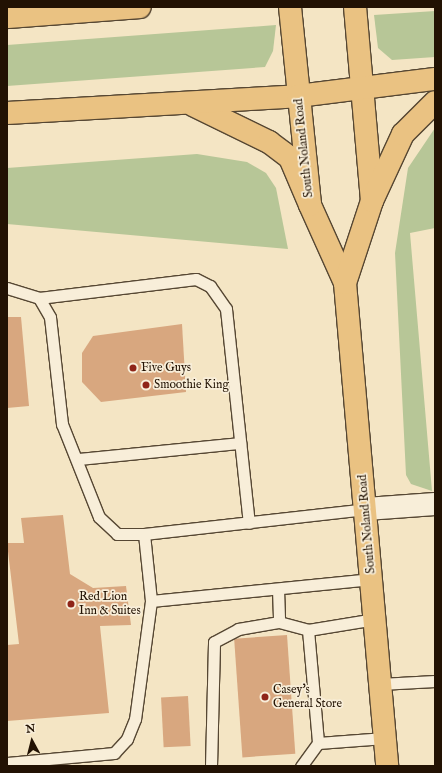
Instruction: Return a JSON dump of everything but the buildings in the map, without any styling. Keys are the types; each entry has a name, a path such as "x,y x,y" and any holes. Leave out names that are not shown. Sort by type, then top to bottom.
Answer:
{"main road":[{"path":"7,17 140,7"},
{"name":"South Noland Road","path":"290,7 310,205 345,283 366,509 387,766"},
{"name":"South Noland Road","path":"345,283 372,200 364,88 358,45 355,7"},
{"path":"7,113 192,104 298,96 435,79"},
{"path":"372,200 403,134 435,102"},
{"path":"192,104 269,142 290,158 310,205"}],"street":[{"path":"366,509 435,504"}],"lane":[{"path":"7,288 39,298 196,278 210,286 226,309 249,523"},
{"path":"39,298 50,317 62,424 79,459 99,517 117,534 144,534 366,509"},
{"path":"79,459 240,443"},
{"path":"9,764 114,753 127,739 135,719 151,601 144,534"},
{"path":"151,601 372,579"},
{"path":"278,588 279,622"},
{"path":"211,766 214,642 238,629 279,622 308,630 375,619"},
{"path":"301,766 318,743 308,630"},
{"path":"380,684 435,681"},
{"path":"318,743 385,738"}],"green space":[{"path":"435,11 435,57 392,60 378,48 374,15"},
{"path":"276,25 273,51 265,67 7,86 7,45"},
{"path":"435,128 435,228 410,233 432,491 411,484 406,475 395,253 408,168"},
{"path":"197,154 247,162 266,173 276,188 288,249 7,224 7,168"}],"place":[{"name":"Five Guys","path":"133,368"},
{"name":"Smoothie King","path":"146,385"},
{"name":"Red Lion Inn & Suites","path":"71,604"},
{"name":"Casey's General Store","path":"265,697"}]}
